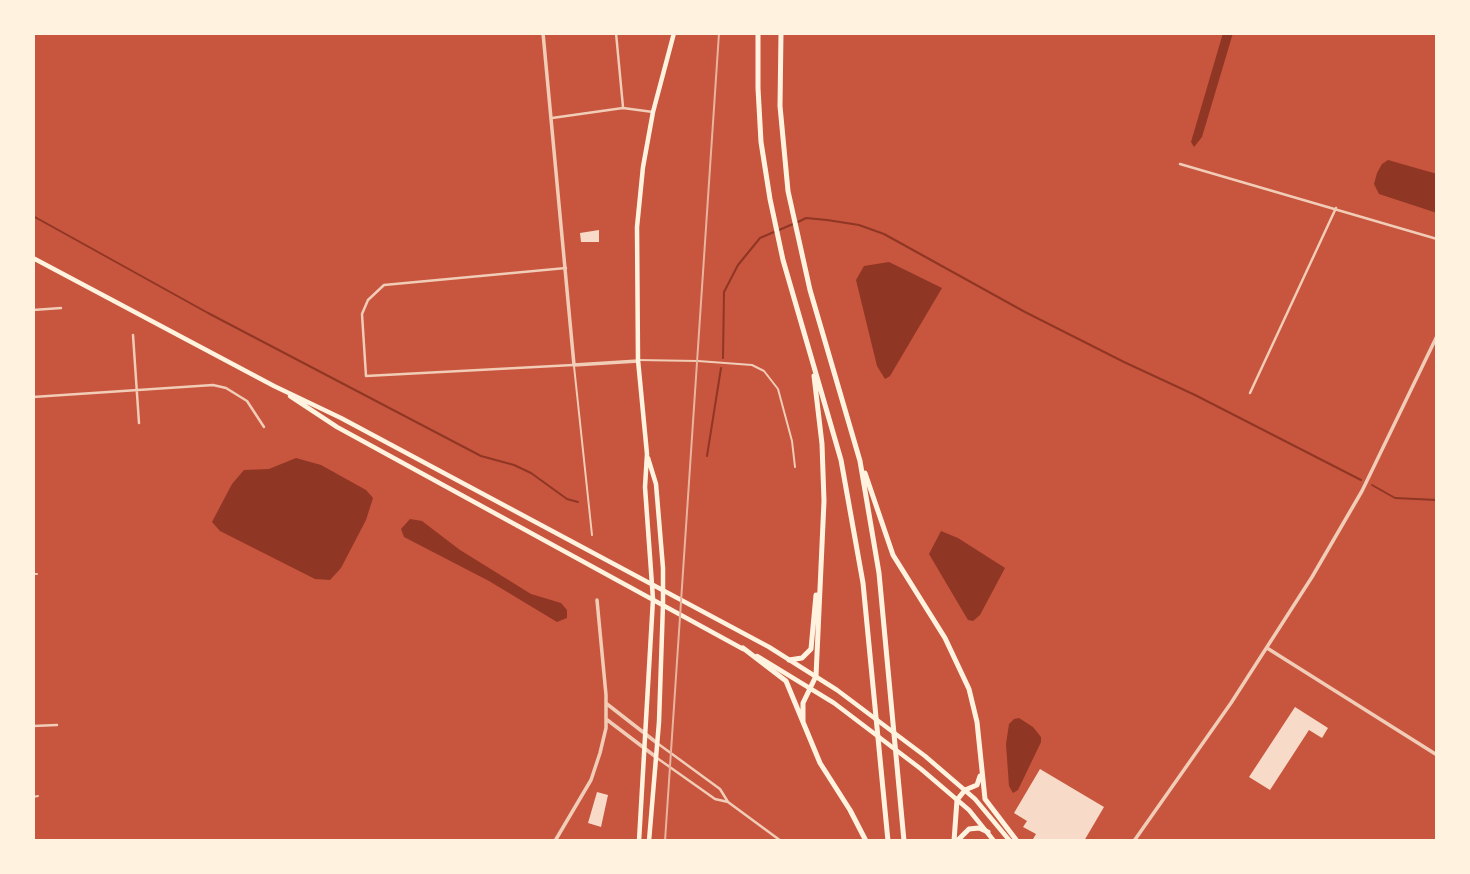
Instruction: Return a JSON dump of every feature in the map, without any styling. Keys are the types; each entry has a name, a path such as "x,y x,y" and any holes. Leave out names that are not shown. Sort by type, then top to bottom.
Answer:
{"highway":[{"path":"758,33 757,76 761,142 770,199 783,260 841,460 851,508 863,583 888,841"},
{"path":"781,33 780,106 788,191 800,251 822,334 844,399 860,461 879,573 904,841"},
{"path":"803,721 803,703 816,676 824,470 813,362"},
{"path":"860,461 893,555 945,638 969,689 977,722 986,801 1017,841"},
{"path":"789,660 802,658 811,649 820,571"},
{"path":"743,648 784,678 820,763 866,841"},
{"path":"956,841 957,800 965,790 977,785 981,773"},
{"path":"956,841 969,829 979,828 988,832"}],"main road":[{"path":"639,841 653,598 645,487 647,454 638,360 637,227 643,167 653,112 674,33"},
{"path":"33,258 274,386 341,418 663,590 816,676 925,756 965,790 989,813 1010,841"},
{"path":"274,386 337,427 811,687 877,734 957,800 995,841"},
{"path":"647,454 656,484 663,590 657,743 649,841"}],"street":[{"path":"543,33 574,365"},
{"path":"616,33 623,108"},
{"path":"552,118 623,108 653,112"},
{"path":"1180,164 1437,239"},
{"path":"1250,393 1336,208"},
{"path":"566,268 384,285 365,305 362,314 366,376 638,360"},
{"path":"33,310 61,308"},
{"path":"133,335 139,423"},
{"path":"1134,841 1267,648 1362,491 1437,336"},
{"path":"33,397 206,385 220,387 247,401 264,428"},
{"path":"555,841 591,780 600,754 607,704 597,600"},
{"path":"1267,648 1437,755"},
{"path":"607,704 720,789 728,802 781,841"},
{"path":"606,719 715,799 728,802"},
{"path":"33,726 57,725"}],"lane":[{"path":"638,360 752,365 764,371 778,389 792,441 795,467"},
{"path":"574,365 592,536"},
{"path":"33,797 38,796"}],"shaded area":[{"path":"1223,33 1233,33 1202,137 1194,147 1191,142"},
{"path":"1388,160 1437,174 1437,213 1379,194 1374,184 1382,164"},
{"path":"889,262 942,288 890,376 885,379 877,366 856,280 864,266"},
{"path":"296,458 321,465 366,490 373,498 366,520 341,568 330,580 315,579 220,531 212,522 232,484 244,470 269,469"},
{"path":"410,519 422,521 460,550 531,594 561,603 567,610 567,618 557,622 489,581 404,537 401,529"},
{"path":"941,531 958,538 1005,568 980,615 973,621 968,620 929,554"},
{"path":"1019,718 1033,727 1041,737 1041,742 1018,790 1013,793 1009,786 1006,744 1009,724"}],"building":[{"path":"599,230 599,242 581,242 580,233"},
{"path":"1295,707 1328,728 1322,738 1309,730 1270,790 1249,777"},
{"path":"1040,769 1104,807 1084,841 1035,841 1033,839 1036,834 1023,827 1027,821 1014,813"},
{"path":"597,792 608,795 601,827 588,823"}],"waterway":[{"path":"33,216 208,313 481,456 514,465 531,473 567,499 578,502"},
{"path":"798,222 806,218 827,220 859,225 884,234 1025,312 1361,480"},
{"path":"779,230 793,224"},
{"path":"723,358 724,292 738,265 760,238 774,232"},
{"path":"707,456 721,368"},
{"path":"1372,485 1395,498 1437,500"}],"railway":[{"path":"665,841 719,33"}]}
